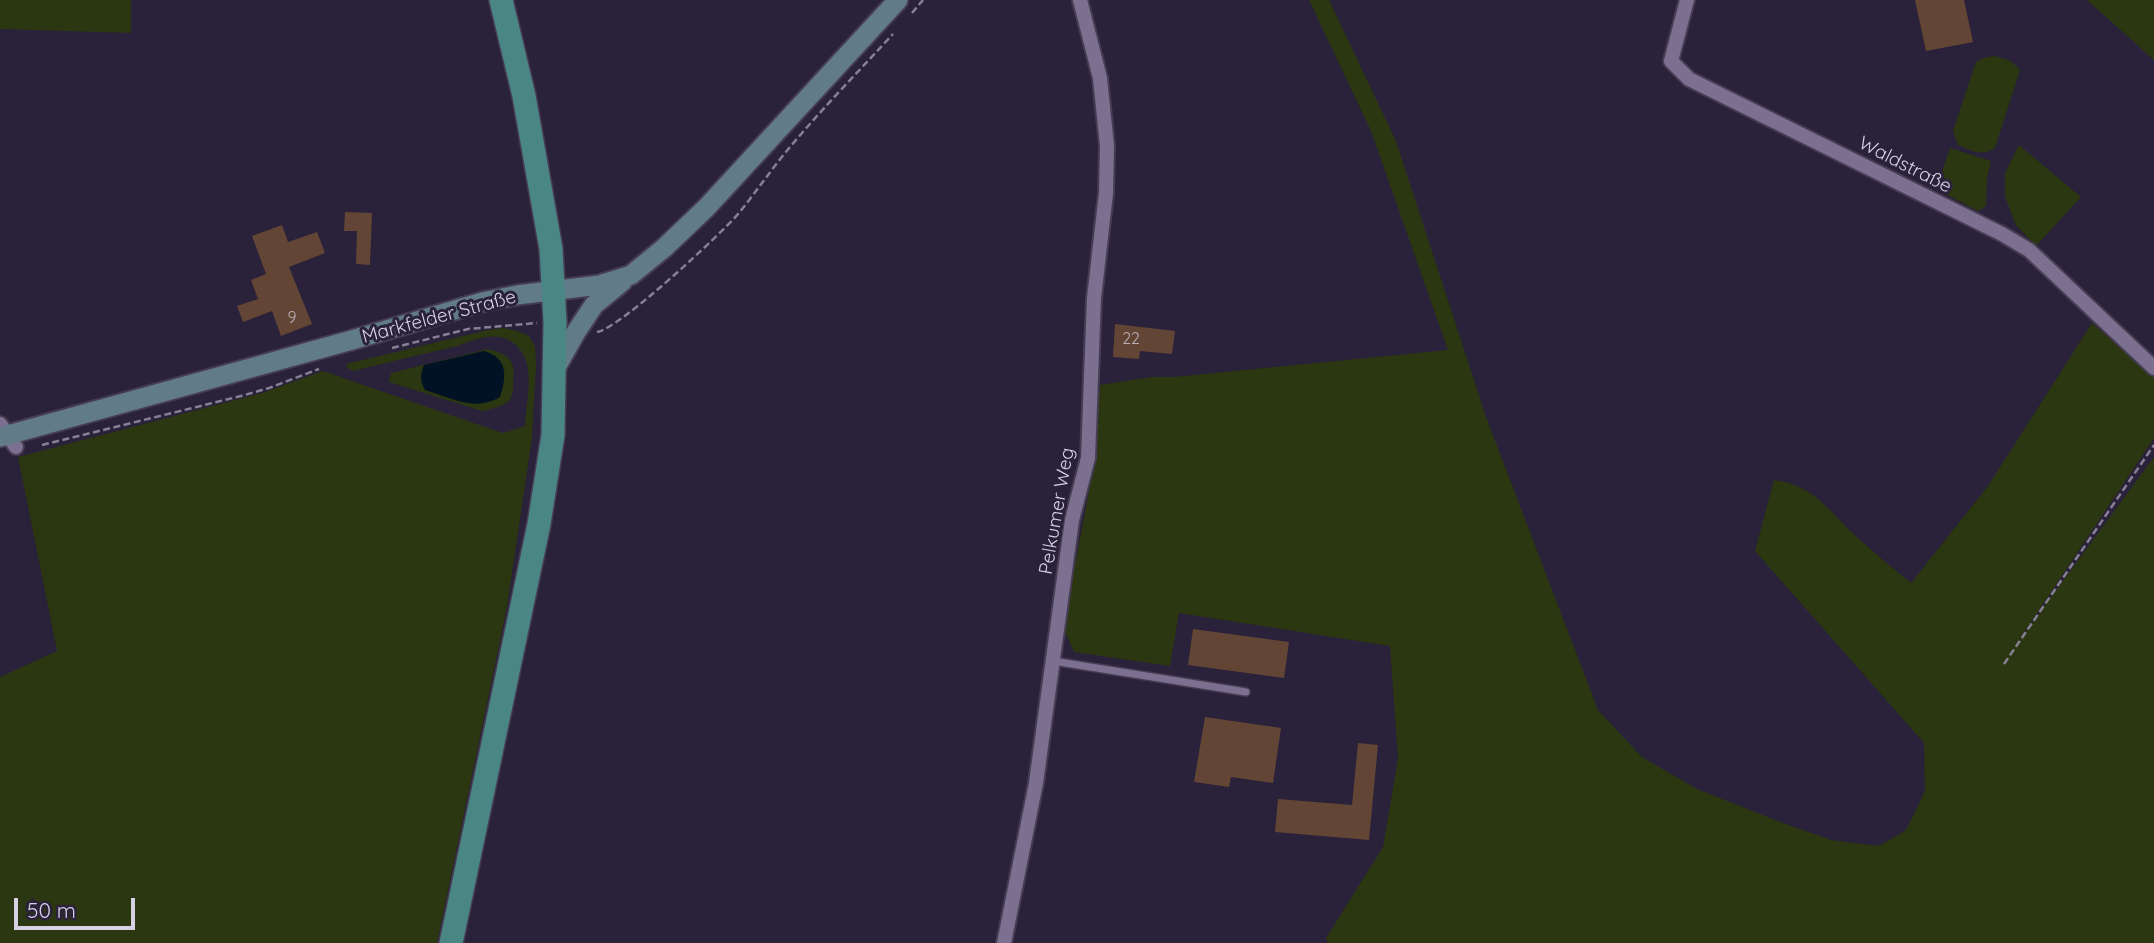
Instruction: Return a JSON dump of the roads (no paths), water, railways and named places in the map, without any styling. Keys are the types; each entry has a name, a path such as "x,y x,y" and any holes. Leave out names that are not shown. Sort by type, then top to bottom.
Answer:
{"main road":[{"path":"451,943 539,524 553,435 554,291 551,249 524,96 501,0"}],"street":[{"name":"Markfelder Straße","path":"6,436 482,302 599,285 631,275 706,208 898,0"},
{"name":"Pelkumer Weg","path":"1004,943 1036,783 1072,520 1088,458 1093,310 1106,193 1107,146 1100,78 1080,0"},
{"name":"Waldstraße","path":"1687,0 1671,61 1689,79 2002,234 2029,250 2154,368"},
{"path":"554,372 594,305 631,275"}],"lane":[{"path":"1053,661 1246,691"}],"water":[{"path":"484,351 498,358 504,369 500,397 472,403 425,390 421,378 424,365"}]}
